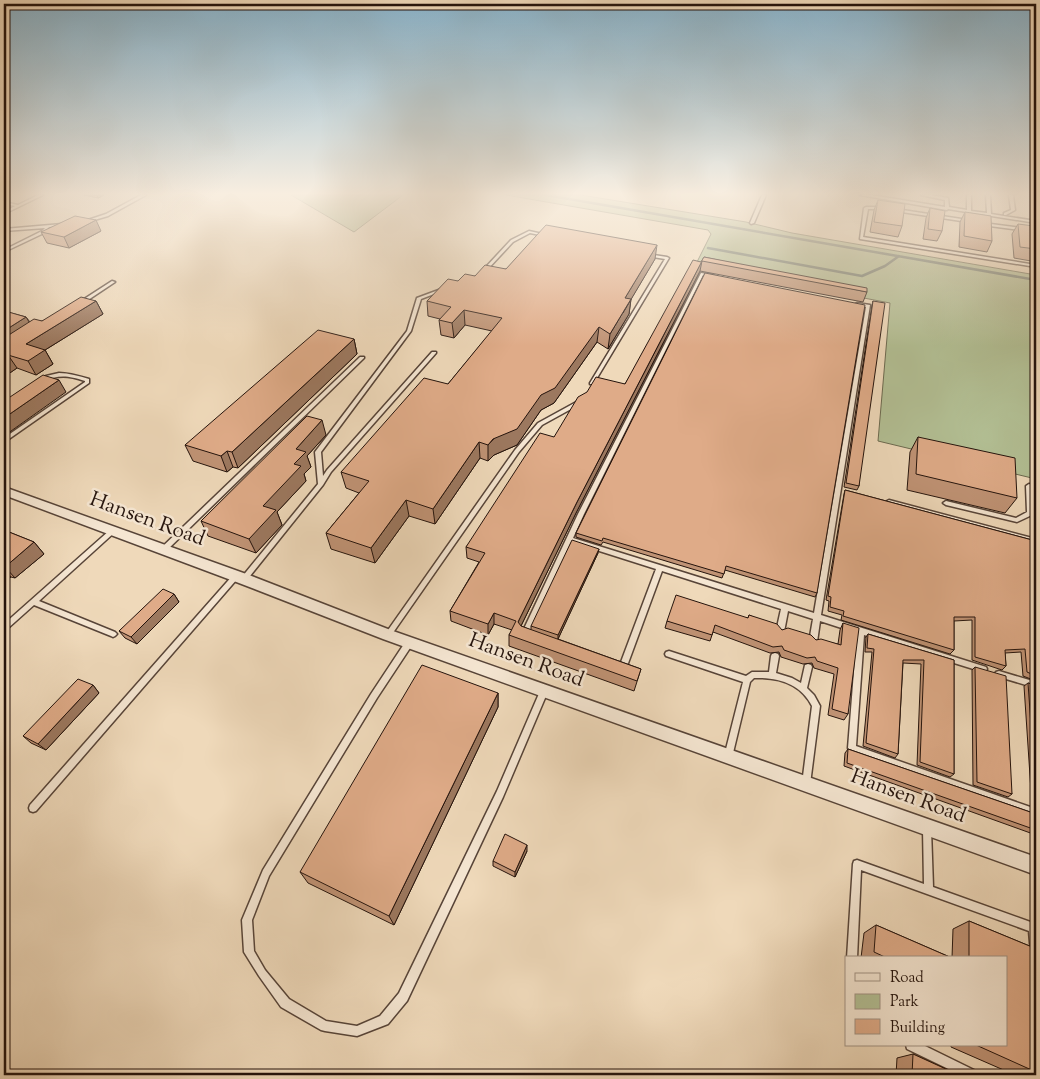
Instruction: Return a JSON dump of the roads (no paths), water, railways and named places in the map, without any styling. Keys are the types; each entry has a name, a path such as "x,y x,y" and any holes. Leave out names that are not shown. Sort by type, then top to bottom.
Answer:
{"street":[{"name":"Hansen Road","path":"4,491 112,532 240,577 409,643 1036,866"}],"lane":[{"path":"479,274 487,270 508,245"},
{"path":"907,245 1036,266"},
{"path":"587,392 667,258 639,253"},
{"path":"532,636 524,633 702,274 720,278"},
{"path":"74,307 113,282"},
{"path":"321,484 318,452 409,331 419,298 454,286"},
{"path":"813,642 868,306 849,302"},
{"path":"33,808 240,577 434,352"},
{"path":"163,550 362,358"},
{"path":"4,440 87,383 87,380 69,374 50,376 34,385"},
{"path":"388,635 516,452 540,424 582,400"},
{"path":"946,503 1017,520 1033,514 1029,486 1036,488"},
{"path":"839,489 849,492"},
{"path":"885,501 1036,540"},
{"path":"4,628 112,532"},
{"path":"569,539 1036,685"},
{"path":"615,664 623,666 660,568"},
{"path":"34,602 113,634"},
{"path":"780,632 785,608"},
{"path":"862,631 852,748 1036,812"},
{"path":"409,643 374,696 266,873 247,920 249,952 262,973 285,1003 325,1026 357,1031 384,1020 403,997 500,794 544,691"},
{"path":"669,654 747,680"},
{"path":"772,675 775,656"},
{"path":"803,690 808,667"},
{"path":"728,757 747,680 752,675 772,675 790,681 812,695 816,706 806,784"},
{"path":"927,827 929,890"},
{"path":"852,956 852,923 857,864 1035,929 1036,955"},
{"path":"913,1046 972,1075"}],"waterway":[{"path":"836,245 899,256"},
{"path":"708,248 862,276 885,266 899,256"},
{"path":"899,256 1036,280"}]}
